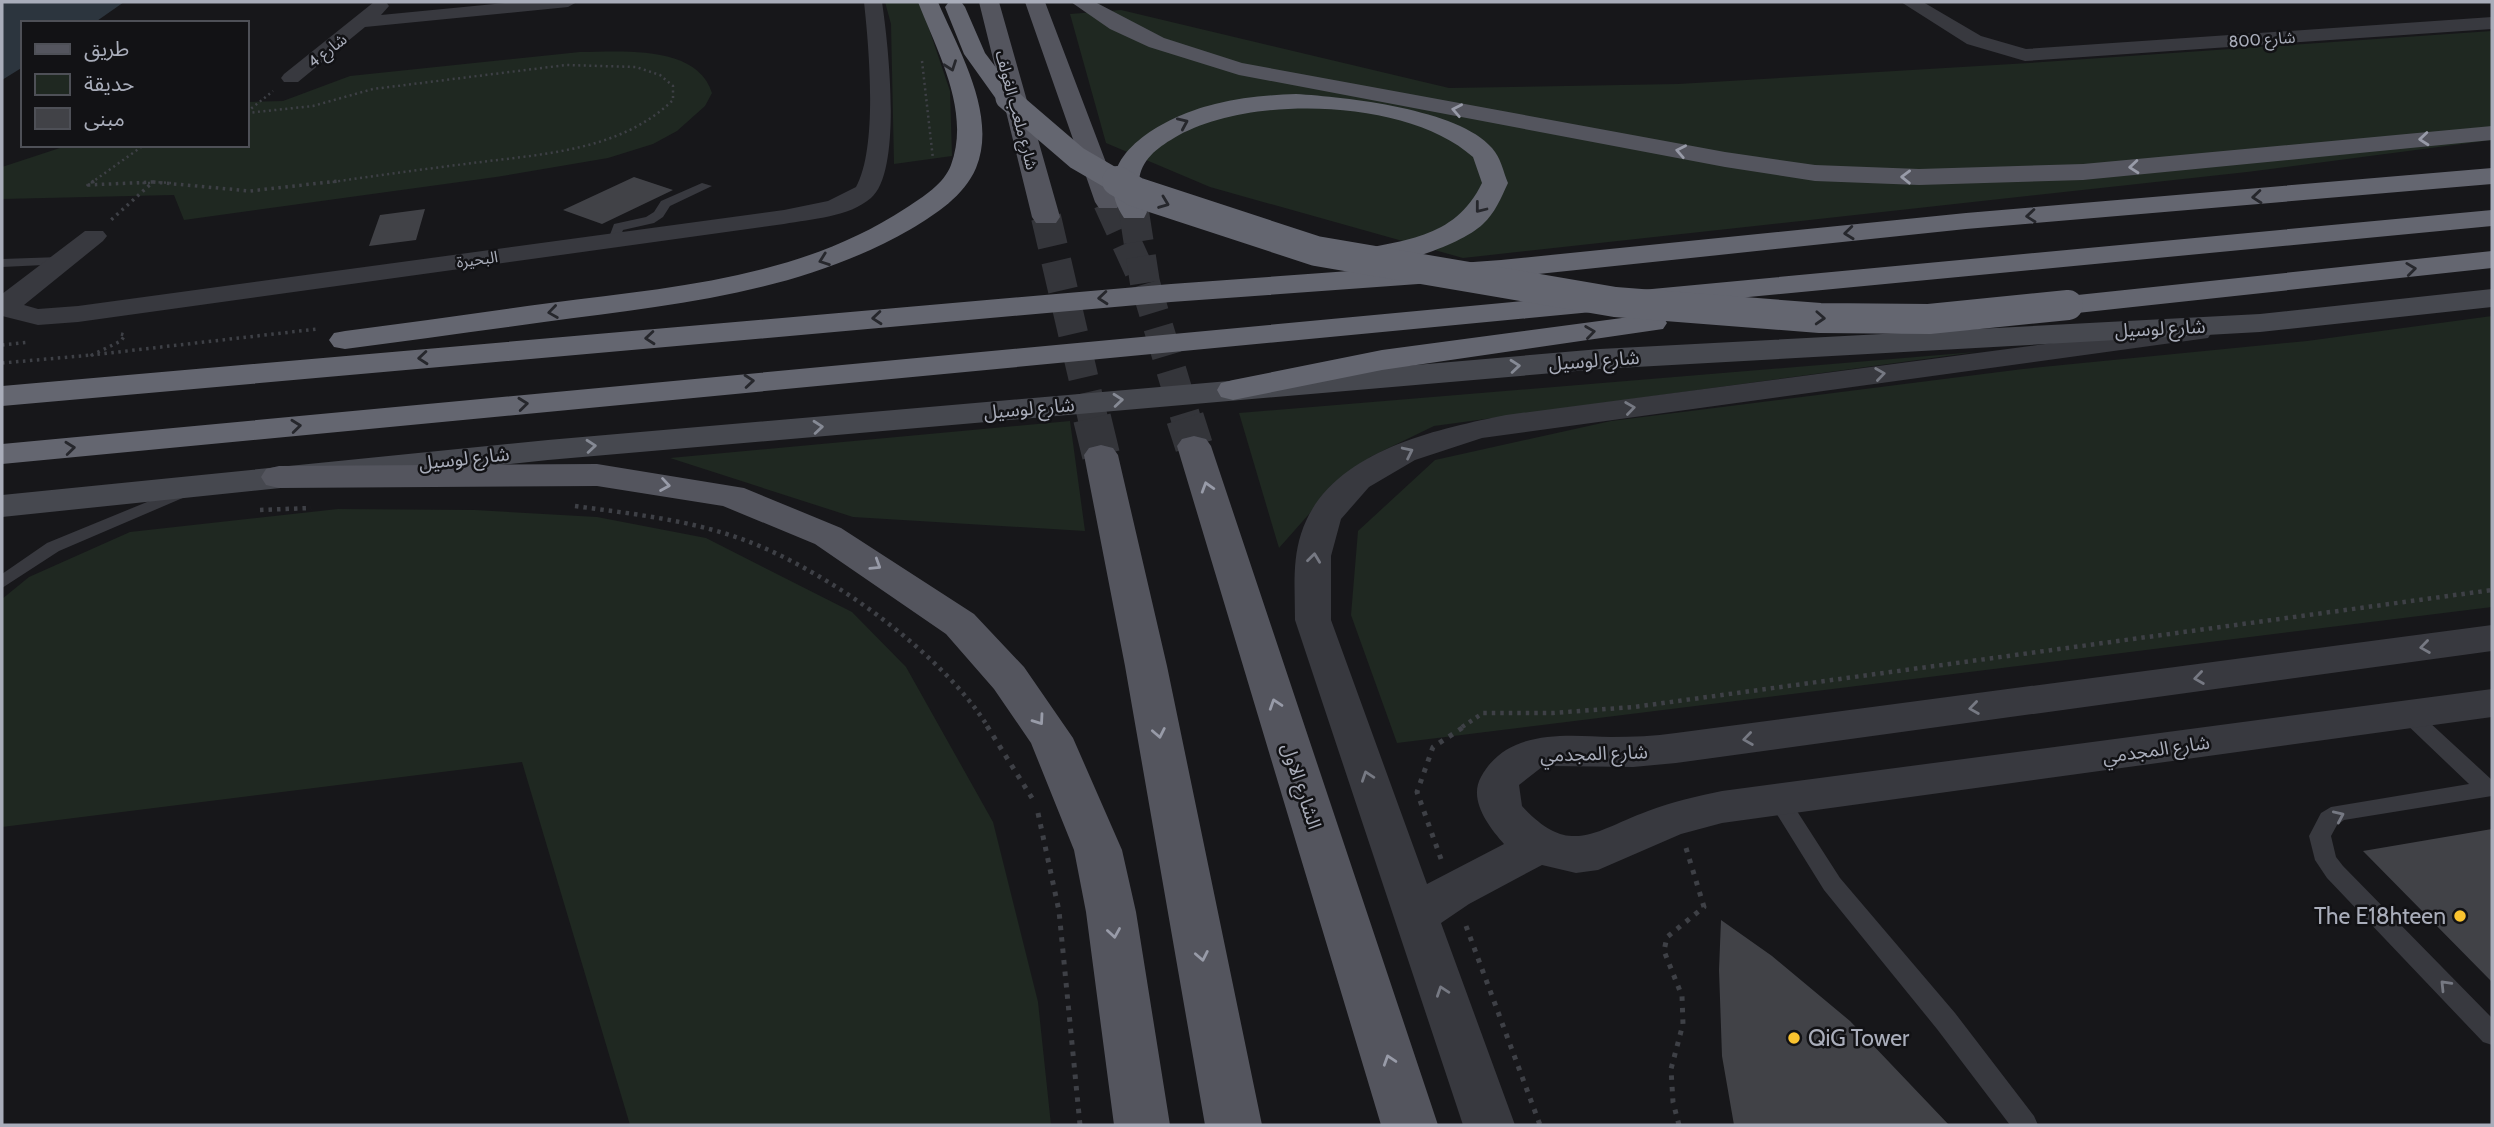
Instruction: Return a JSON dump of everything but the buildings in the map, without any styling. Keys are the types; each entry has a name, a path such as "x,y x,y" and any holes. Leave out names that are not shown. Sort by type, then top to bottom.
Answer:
{"highway":[{"path":"118,386 306,345 663,299 717,289 783,274 869,243 932,204 952,185 964,167 971,118 928,2"},
{"path":"952,2 987,73 1007,98 1077,159 1136,192 1171,206 1316,251 1391,266 1603,300 1820,318 1929,319 2492,259"},
{"path":"1134,212 1126,186 1136,153 1163,132 1207,113 1251,105 1307,102 1359,105 1414,118 1452,134 1483,154 1495,183 1482,210 1449,236 1395,253 1171,293"},
{"path":"2325,191 2403,173 2492,160"},
{"path":"2,396 1171,293 1501,269 1966,221 2492,176"},
{"path":"2,454 752,381 1890,278 2492,218"},
{"path":"2100,301 2492,235"},
{"path":"1233,390 1382,360 1629,327 1890,278"}],"main road":[{"name":"شارع ملعب الغولف","path":"989,2 1046,217"},
{"path":"1035,2 1108,202"},
{"path":"1081,2 1108,21 1137,35 1200,59 1728,160 1832,174 1999,177 2492,133"},
{"name":"الشارع الاول","path":"1194,446 1410,1125"},
{"path":"1101,455 1146,666 1234,1125"},
{"path":"279,477 597,475 731,496 828,536 960,624 1009,678 1051,738 1098,850 1111,912 1142,1125"}],"street":[{"name":"شارع 4","path":"291,78 386,2"},
{"name":"شارع 4","path":"363,22 568,2"},
{"name":"البحيرة","path":"94,236 10,301 10,310 38,317 79,314 614,240 820,210 842,204 867,189 876,174 879,86 873,2"},
{"name":"شارع 800","path":"1910,2 1973,40 2006,52 2033,55 2492,23"},
{"path":"1943,2 2033,55"},
{"path":"2260,323 2492,298"},
{"name":"شارع لوسيل","path":"2,506 279,477 1600,359 2260,323"},
{"name":"شارع لوسيل","path":"1416,916 1313,620 1315,548 1323,520 1350,487 1382,465 1446,436 1506,424 2260,323"},
{"name":"شارع المجدمي","path":"2492,638 1682,748 1530,755 1506,771 1499,783 1498,797 1501,811 1510,824 1539,846 1576,855 1594,853 1677,818 1722,807 2492,704"},
{"path":"1489,1125 1416,916 1453,891 1539,846"}],"lane":[{"path":"614,240 618,227 650,220 659,214 665,204 706,186"},
{"path":"2,263 60,261"},
{"path":"2,582 53,547 198,486"},
{"path":"2409,715 2490,789"},
{"path":"2490,789 2339,813 2329,819 2320,836 2326,860 2335,872 2492,1034"},
{"path":"1779,800 1832,884 1946,1021 2025,1125"}],"path":[{"path":"141,147 88,186 186,182 231,190 264,191 553,152 596,143 633,130 659,116 673,100 673,86 660,75 636,67 566,65 373,89 313,107 248,112"},
{"path":"248,111 291,78"},
{"path":"94,236 153,182"},
{"path":"2,363 92,355"},
{"path":"573,506 667,518 747,541 825,579 903,636 972,701 1036,805 1059,911 1080,1125"},
{"path":"250,511 319,508"},
{"path":"1634,707 2492,590"},
{"path":"1677,818 1704,907 1667,937 1664,951 1682,996 1683,1024 1671,1069 1673,1102 1679,1125"}],"green space":[{"path":"885,2 920,2 950,91 952,156 894,164 891,24"},
{"path":"1121,10 1449,88 1678,84 2492,31 2492,140 2247,172 1463,258 1210,187 1106,143 1070,14"},
{"path":"580,52 636,52 674,58 691,66 704,77 712,93 705,106 677,131 653,144 608,158 496,177 184,220 174,195 2,199 2,167 63,147 248,147 248,102 283,101 350,76"},
{"path":"2492,316 2492,607 1397,743 1351,615 1358,531 1435,460 1611,421 2023,369 2307,341"},
{"path":"1976,352 1434,426 1370,457 1317,505 1279,548 1239,413"},
{"path":"1070,421 1085,531 853,517 670,458"},
{"path":"338,509 475,510 597,517 706,538 852,612 906,667 993,822 1038,1002 1051,1125 630,1125 522,762 2,827 2,599 29,577 130,532"}],"shaded area":[{"path":"2,2 124,2 97,21 21,21 21,68 2,80"}],"tunnel":[{"path":"1108,202 1145,283 1186,419"},
{"path":"1134,212 1145,283"},
{"path":"1046,217 1093,419"},
{"path":"1092,418 1101,455"},
{"path":"1185,418 1194,446"}],"place":[{"name":"The E18hteen","path":"2460,916"},
{"name":"QiG Tower","path":"1794,1038"}]}
